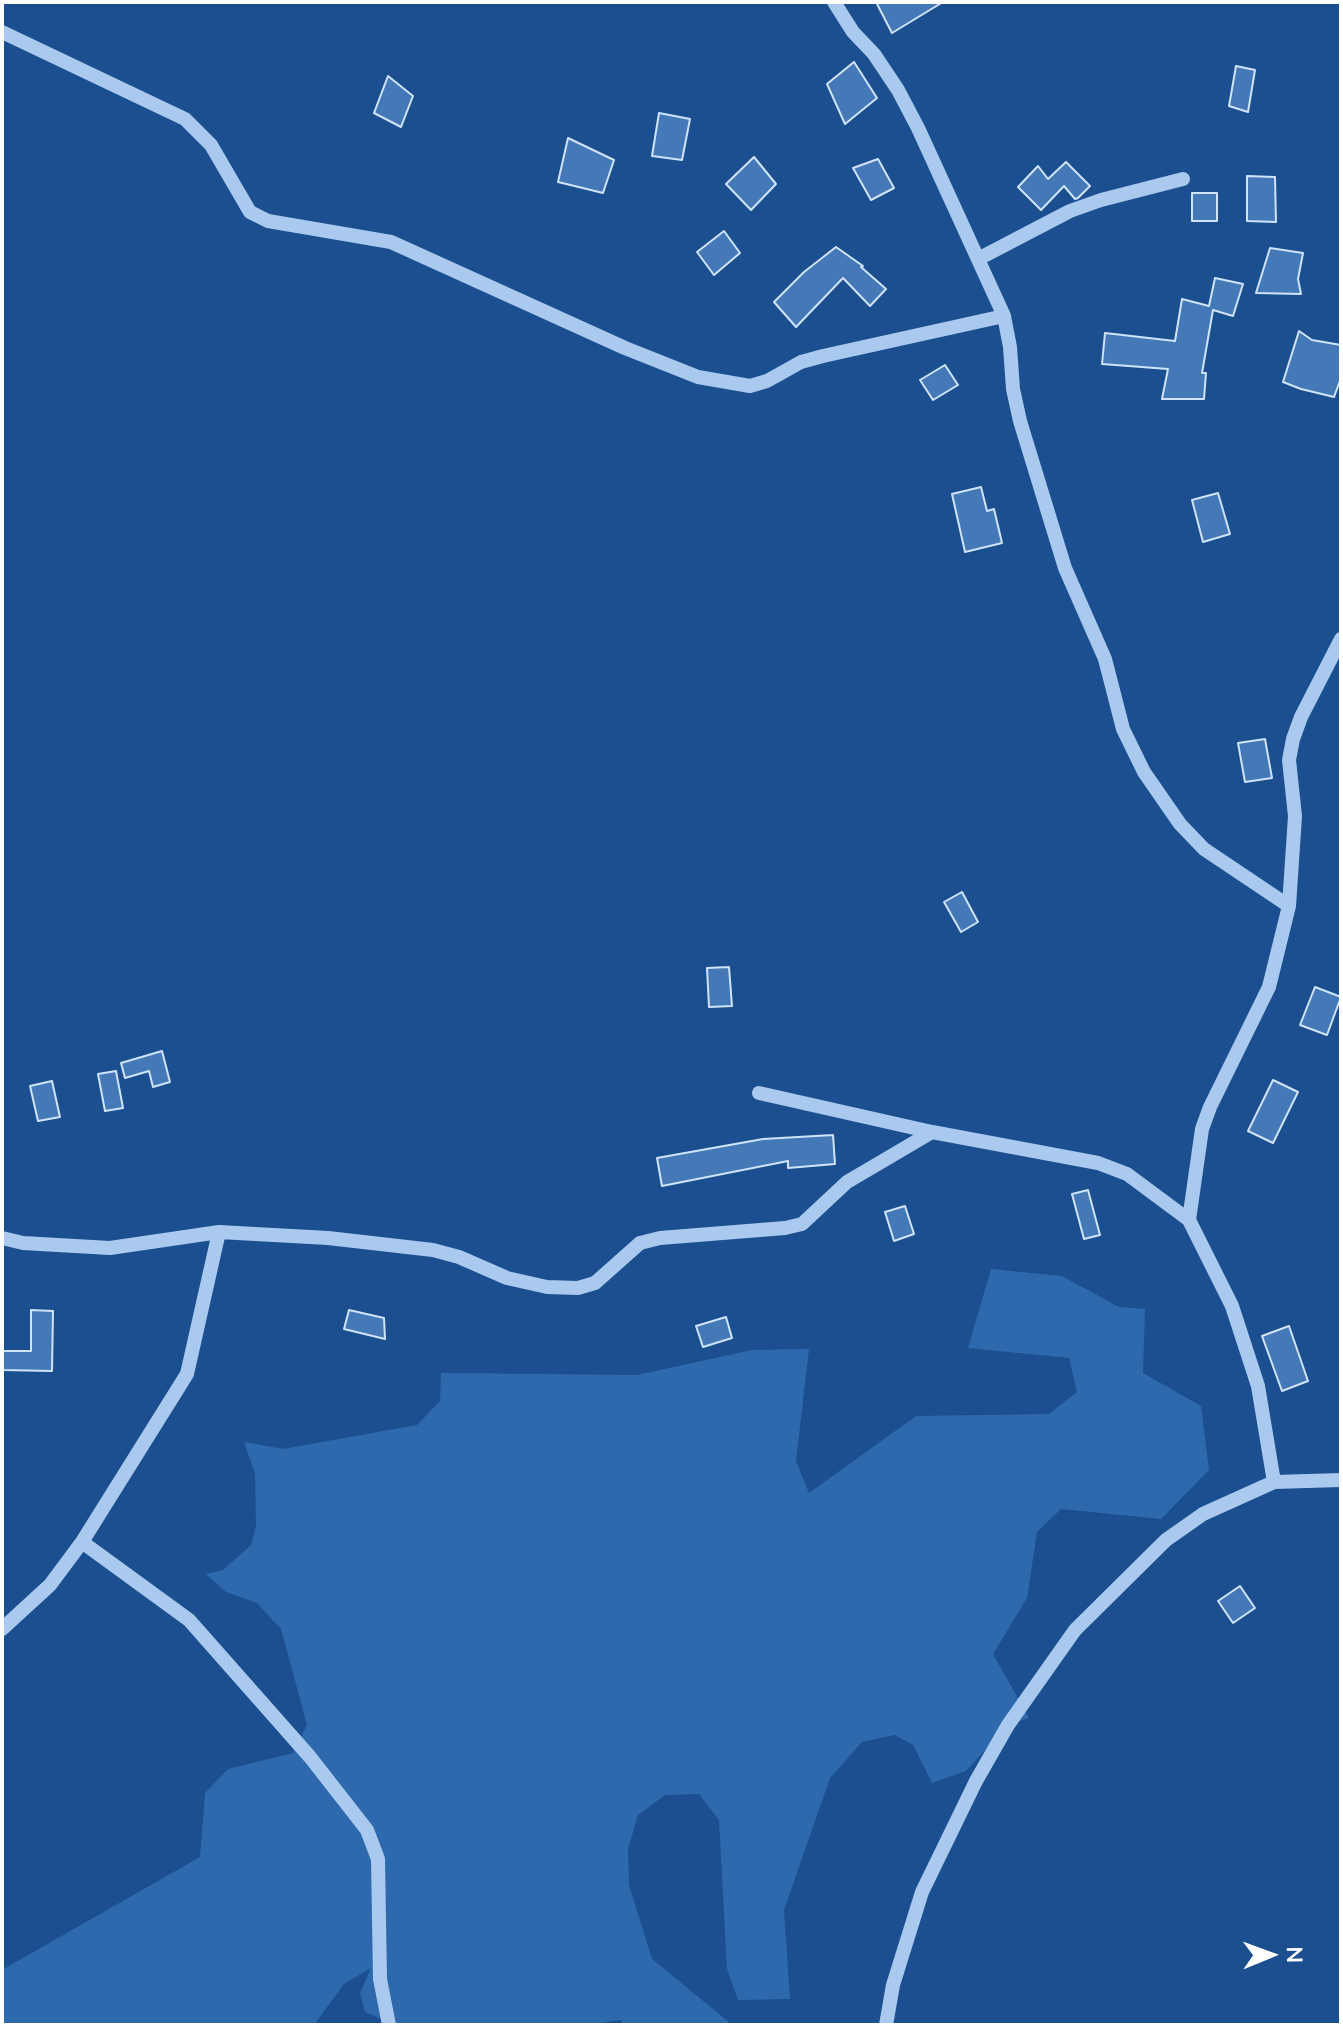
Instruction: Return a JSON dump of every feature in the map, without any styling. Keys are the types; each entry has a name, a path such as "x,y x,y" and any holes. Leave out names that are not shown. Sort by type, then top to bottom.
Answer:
{"street":[{"path":"834,2 898,90 1004,316 1013,389 1024,436 1065,568 1105,659 1123,729 1137,758 1180,824 1204,849 1289,906"},
{"path":"2,32 185,119 211,145 250,212 268,221 391,242 625,348 698,377 750,386 767,381 801,362 1004,316"},
{"path":"978,259 1070,211 1183,179"},
{"path":"1189,1220 1202,1129 1269,987 1289,906 1295,816 1289,760 1293,739 1341,639"},
{"path":"759,1093 932,1132 1098,1163 1127,1174 1189,1220 1232,1306 1250,1359 1258,1386 1274,1482"},
{"path":"2,1238 23,1243 110,1248 219,1232 328,1238 433,1250 459,1257 507,1278 547,1287 578,1288 595,1283 640,1243 660,1238 802,1224 847,1182 932,1132"},
{"path":"2,1629 50,1585 82,1542 187,1374 219,1232"},
{"path":"886,2025 893,1985 922,1892 976,1781 1008,1725 1075,1630 1166,1540 1203,1514 1274,1482 1341,1480"},
{"path":"82,1542 189,1620 310,1757 367,1830 378,1859 380,1979 389,2025"}],"shaded area":[{"path":"991,1269 1062,1276 1119,1307 1145,1309 1143,1373 1201,1406 1209,1470 1161,1519 1061,1509 1037,1532 1027,1598 993,1654 1029,1718 1008,1725 966,1771 932,1783 913,1745 895,1735 862,1742 830,1778 784,1910 790,1999 738,2000 727,1969 719,1820 699,1794 665,1795 638,1815 628,1849 629,1885 652,1959 729,2022 724,2025 623,2025 621,2020 587,2025 385,2025 385,2021 365,2012 360,1993 371,1968 344,1984 314,2025 2,2025 2,1970 200,1857 205,1793 228,1769 293,1753 307,1725 281,1629 257,1603 226,1592 206,1574 223,1570 251,1545 256,1526 255,1474 244,1442 283,1449 417,1425 440,1401 441,1373 637,1375 752,1350 809,1349 796,1461 809,1493 916,1416 1049,1414 1077,1392 1069,1358 968,1348"}],"building":[{"path":"876,2 943,2 892,33"},
{"path":"854,62 877,98 845,124 827,84"},
{"path":"1236,66 1255,70 1248,112 1229,106"},
{"path":"388,76 413,96 401,127 374,113"},
{"path":"659,113 690,119 682,160 652,156"},
{"path":"568,138 614,160 603,193 558,182"},
{"path":"754,157 776,184 751,210 726,184"},
{"path":"878,159 894,188 871,200 853,168"},
{"path":"1066,162 1090,186 1078,198 1075,199 1064,186 1041,210 1018,187 1038,166 1048,179"},
{"path":"1247,176 1275,177 1276,222 1247,221"},
{"path":"1192,193 1217,193 1217,221 1192,221"},
{"path":"724,231 740,253 714,275 697,252"},
{"path":"836,247 863,266 886,289 870,306 843,278 796,327 774,302 804,272"},
{"path":"1270,248 1303,253 1298,279 1301,294 1256,293"},
{"path":"1215,278 1243,284 1233,316 1213,310 1202,373 1206,373 1204,399 1162,399 1168,369 1102,364 1105,333 1175,341 1182,299 1209,306"},
{"path":"1299,331 1312,340 1341,345 1341,378 1334,397 1283,382"},
{"path":"945,365 958,385 933,400 920,380"},
{"path":"981,487 987,511 994,509 1002,543 965,552 952,494"},
{"path":"1218,493 1230,534 1203,542 1192,500"},
{"path":"1265,739 1272,778 1245,782 1238,743"},
{"path":"962,892 978,922 961,932 944,902"},
{"path":"729,967 732,1006 709,1007 707,968"},
{"path":"1315,987 1341,997 1327,1035 1300,1025"},
{"path":"162,1051 170,1082 153,1087 149,1071 125,1078 121,1063"},
{"path":"116,1071 123,1108 105,1111 98,1074"},
{"path":"1273,1080 1298,1092 1273,1143 1248,1131"},
{"path":"52,1081 60,1117 38,1121 30,1086"},
{"path":"833,1135 835,1164 788,1168 788,1161 662,1186 657,1158 763,1139"},
{"path":"1088,1190 1100,1235 1084,1239 1072,1194"},
{"path":"905,1206 914,1234 894,1241 885,1212"},
{"path":"31,1310 53,1311 52,1371 2,1370 2,1351 31,1351"},
{"path":"349,1310 384,1318 385,1339 344,1329"},
{"path":"726,1317 732,1338 703,1347 696,1326"},
{"path":"1289,1326 1308,1381 1282,1391 1262,1336"},
{"path":"1240,1586 1255,1608 1233,1623 1218,1601"}]}
